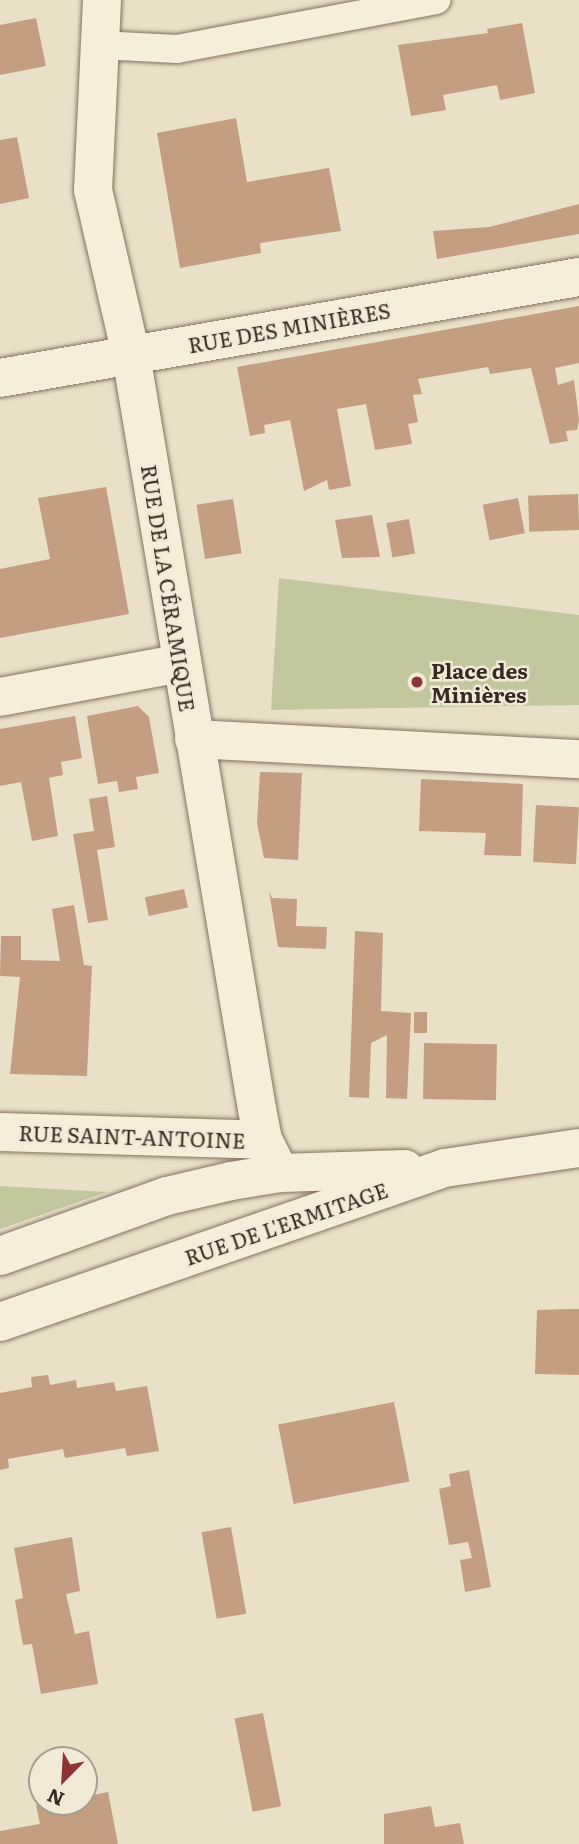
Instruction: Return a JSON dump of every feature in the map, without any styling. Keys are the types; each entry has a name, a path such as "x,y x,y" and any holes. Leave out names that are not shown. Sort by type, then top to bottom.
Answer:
{"street":[{"name":"RUE DE LA CÉRAMIQUE","path":"102,0 93,190 131,355 194,739 272,1156"},
{"path":"99,45 177,49 436,0"},
{"name":"RUE DES MINIÈRES","path":"0,378 579,276"},
{"path":"0,697 181,663"},
{"path":"194,739 579,760"},
{"name":"RUE SAINT-ANTOINE","path":"0,1132 272,1156"},
{"name":"RUE DE L'ERMITAGE","path":"0,1322 445,1168 579,1148"},
{"path":"0,1256 272,1156 445,1168"}],"green space":[{"name":"Place des Minières","path":"279,578 579,615 579,705 271,710"},
{"path":"0,1186 107,1192 0,1229"}],"building":[{"path":"36,18 46,66 0,75 0,25"},
{"path":"522,23 535,93 500,100 497,85 443,95 446,110 411,116 398,45 488,33 487,29"},
{"path":"236,118 247,182 329,168 341,231 260,243 261,253 180,268 157,133"},
{"path":"17,137 29,198 0,204 0,140"},
{"path":"579,204 579,234 437,259 433,231 489,227"},
{"path":"579,306 579,363 555,368 558,385 574,380 579,420 577,430 566,431 568,441 550,444 531,368 490,374 488,367 418,379 422,394 413,395 418,422 408,424 412,444 375,450 366,404 337,409 351,486 329,490 327,480 304,491 290,420 264,425 265,433 250,436 237,367"},
{"path":"106,487 129,614 0,638 0,569 50,559 38,498"},
{"path":"578,494 579,530 529,532 528,496"},
{"path":"518,498 525,533 490,540 483,505"},
{"path":"233,499 242,553 205,559 196,505"},
{"path":"372,515 380,557 342,558 335,520"},
{"path":"409,519 415,553 392,557 386,523"},
{"path":"138,706 149,717 159,773 136,777 138,789 119,792 117,781 98,784 87,716"},
{"path":"75,716 82,758 61,762 63,775 49,778 58,836 32,841 21,782 0,786 0,729"},
{"path":"260,772 302,773 298,860 264,858 257,823"},
{"path":"421,779 523,784 521,856 484,855 486,833 419,831"},
{"path":"107,796 115,847 97,850 108,920 88,923 73,834 94,831 89,799"},
{"path":"536,805 579,807 576,864 533,862"},
{"path":"184,889 188,908 149,916 145,897"},
{"path":"269,891 272,898 297,899 296,926 327,927 326,949 278,947"},
{"path":"74,905 84,965 92,966 87,1076 10,1074 20,977 0,976 1,936 21,936 21,960 60,961 52,909"},
{"path":"355,931 383,933 381,1011 411,1013 407,1099 386,1098 387,1035 371,1043 369,1098 349,1097"},
{"path":"414,1012 427,1012 427,1033 414,1033"},
{"path":"424,1043 497,1044 496,1100 423,1099"},
{"path":"579,1309 579,1375 535,1374 537,1310"},
{"path":"48,1375 50,1385 76,1380 77,1388 114,1382 116,1391 147,1386 159,1451 127,1456 125,1448 65,1458 63,1449 8,1459 9,1468 0,1470 0,1393 32,1387 31,1377"},
{"path":"394,1402 409,1482 294,1504 278,1425"},
{"path":"469,1470 491,1587 465,1592 460,1560 472,1558 468,1542 449,1545 439,1489 451,1486 449,1474"},
{"path":"231,1527 246,1614 217,1619 201,1532"},
{"path":"72,1537 80,1591 66,1594 75,1634 89,1631 98,1684 41,1694 32,1644 23,1645 19,1624 15,1600 23,1598 14,1548"},
{"path":"263,1713 281,1806 253,1812 235,1719"},
{"path":"108,1792 118,1844 0,1844 0,1831 40,1824 38,1816 98,1816 98,1794"},
{"path":"431,1806 435,1827 460,1823 464,1844 384,1844 384,1814"}],"place":[{"name":"Place des Minières","path":"417,682"}]}
